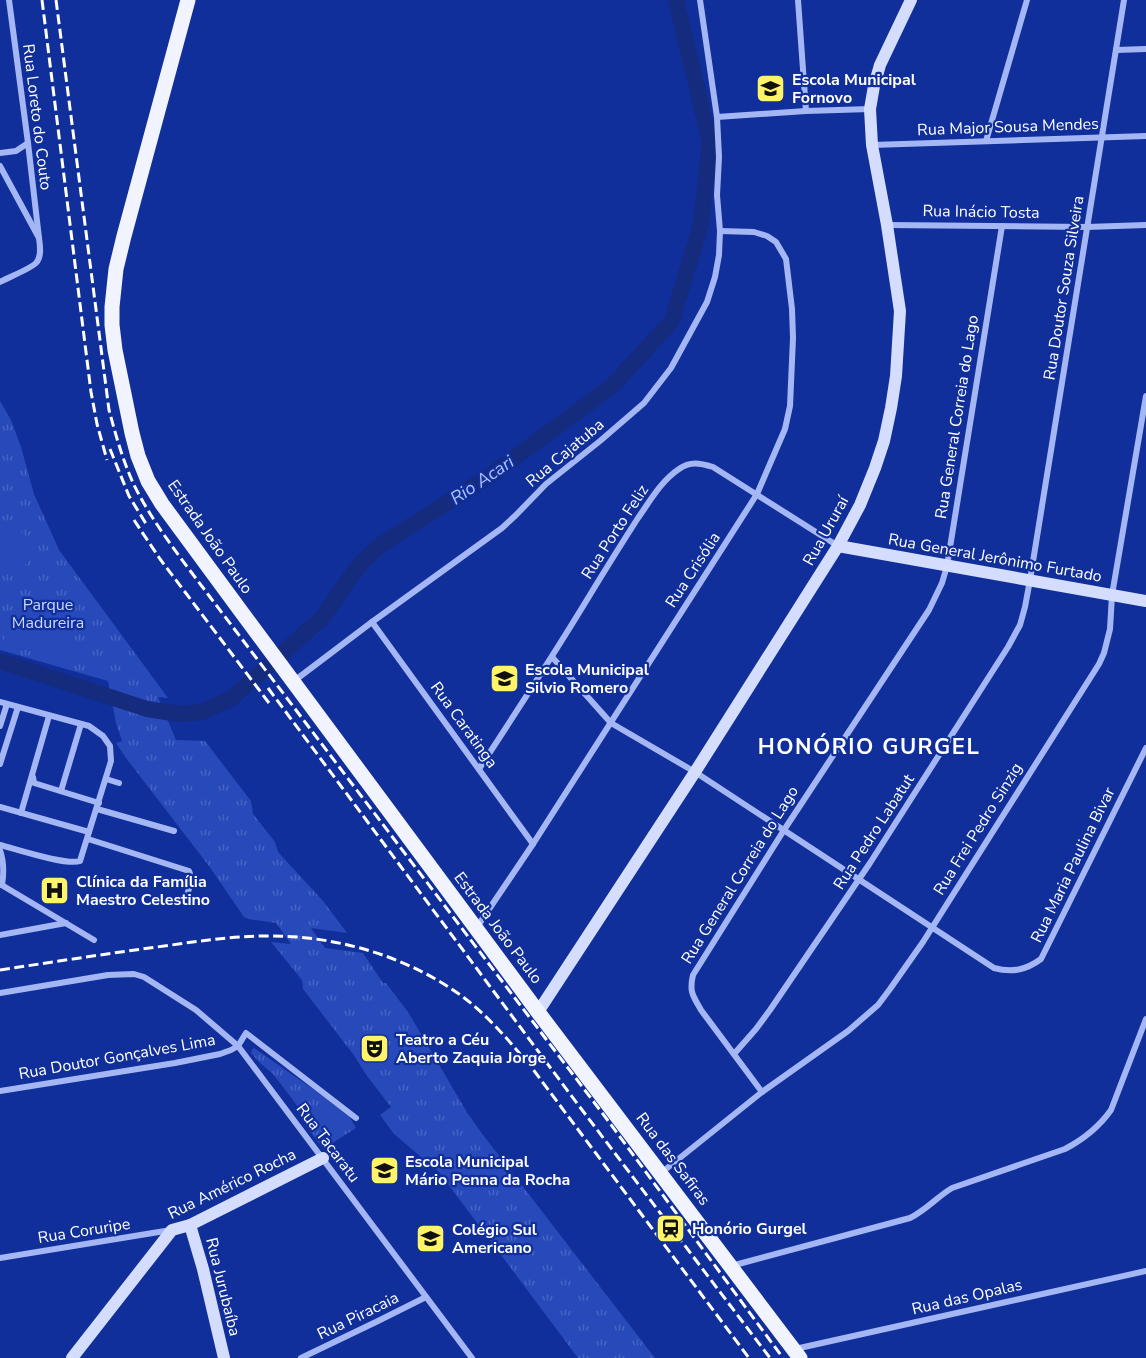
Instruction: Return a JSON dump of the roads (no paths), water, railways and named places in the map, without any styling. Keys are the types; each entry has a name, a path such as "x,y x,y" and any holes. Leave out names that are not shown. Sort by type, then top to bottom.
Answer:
{"main road":[{"name":"Estrada João Paulo","path":"188,0 124,236 116,269 111,307 115,350 138,456 148,481 162,504 538,1011"},
{"name":"Rua das Safiras","path":"538,1011 796,1354"}],"street":[{"name":"Rua Loreto do Couto","path":"0,282 36,264 40,252 9,0"},
{"name":"Rua Cajatuba","path":"291,678 502,528 546,484 644,403 671,368 707,302 719,255 717,117 700,0"},
{"path":"798,0 806,111"},
{"name":"Rua Ururaí","path":"538,1011 695,772 838,546 860,505 875,468 884,441 893,397 900,311 872,145 870,109 880,65 911,0"},
{"path":"986,141 1027,0"},
{"name":"Rua Doutor Souza Silveira","path":"1030,580 1124,0"},
{"path":"1116,50 1146,49"},
{"path":"717,117 870,109"},
{"name":"Rua Major Sousa Mendes","path":"872,145 1146,136"},
{"path":"0,153 16,151 28,143"},
{"path":"0,166 39,238"},
{"name":"Rua Inácio Tosta","path":"887,225 1087,227 1146,225"},
{"name":"Rua General Correia do Lago","path":"762,1092 701,1010 690,986 693,975 784,830 929,610 942,583 947,566 1002,226"},
{"name":"Rua Crisólia","path":"476,928 533,844 757,494 778,447 788,418 792,375 792,309 786,259 776,242 767,236 754,232 720,231"},
{"name":"Rua Frei Pedro Sinzig","path":"661,1173 762,1092 867,1016 890,989 932,928 1099,664 1110,629 1112,595 1146,396"},
{"name":"Rua Porto Feliz","path":"479,769 656,492 666,480 686,465 696,463 713,467 838,546"},
{"name":"Rua General Jerônimo Furtado","path":"838,546 1146,601"},
{"name":"Rua Pedro Labatut","path":"734,1054 777,1001 860,880 1008,647 1020,625 1030,580"},
{"name":"Rua Caratinga","path":"372,622 533,844"},
{"path":"552,657 611,723 695,772 932,928"},
{"path":"0,726 3,703 89,726 104,736 110,746 111,761 82,859 77,863 0,845"},
{"path":"0,764 18,707"},
{"path":"21,813 49,716"},
{"path":"61,791 81,724"},
{"name":"Rua Maria Paulina Bivar","path":"932,928 994,968 1022,970 1041,959 1146,748"},
{"path":"33,777 34,783 174,831"},
{"path":"106,779 119,783"},
{"path":"0,807 189,871 191,873 186,900"},
{"path":"0,850 4,869 1,884 94,940"},
{"path":"0,935 66,923"},
{"name":"Rua Tacaratu","path":"0,993 108,975 134,974 144,977 196,1010 238,1046 472,1358"},
{"path":"731,1266 910,1218 919,1214 952,1188 1065,1149 1078,1142 1097,1128 1111,1110 1146,1019"},
{"name":"Rua Doutor Gonçalves Lima","path":"0,1091 175,1063 231,1050 238,1046 246,1033 356,1118"},
{"name":"Rua Américo Rocha","path":"72,1358 172,1230 190,1225 323,1158"},
{"name":"Rua Jurubaíba","path":"190,1225 224,1358"},
{"name":"Rua Coruripe","path":"0,1258 172,1230"},
{"name":"Rua das Opalas","path":"796,1354 1146,1271"},
{"name":"Rua Piracaia","path":"301,1358 426,1297"}],"waterway":[{"name":"Rio Acari","path":"0,661 147,709 179,714 202,712 232,698 323,617 356,569 379,546 494,473 612,386 672,321 701,224 710,143 676,0"}],"railway":[{"path":"42,0 91,392 107,460"},
{"path":"56,0 109,410 126,467 142,500 190,570 606,1118 783,1358"},
{"path":"110,449 129,496 148,527"},
{"path":"134,520 160,559 269,703"},
{"path":"268,688 770,1358"},
{"path":"0,970 198,941 266,936 317,939 342,944 367,950 415,968 459,994 489,1019 515,1048 749,1358"}],"place":[{"name":"Escola Municipal Fornovo","path":"771,89"},
{"name":"Escola Municipal Silvio Romero","path":"504,679"},
{"name":"Clínica da Família Maestro Celestino","path":"55,891"},
{"name":"Teatro a Céu Aberto Zaquia Jorge","path":"375,1049"},
{"name":"Escola Municipal Mário Penna da Rocha","path":"384,1171"},
{"name":"Honório Gurgel","path":"671,1229"},
{"name":"Colégio Sul Americano","path":"431,1239"}],"district":[{"name":"HONÓRIO GURGEL","path":"869,747"}],"park label":[{"name":"Parque Madureira","path":"48,614"}]}
